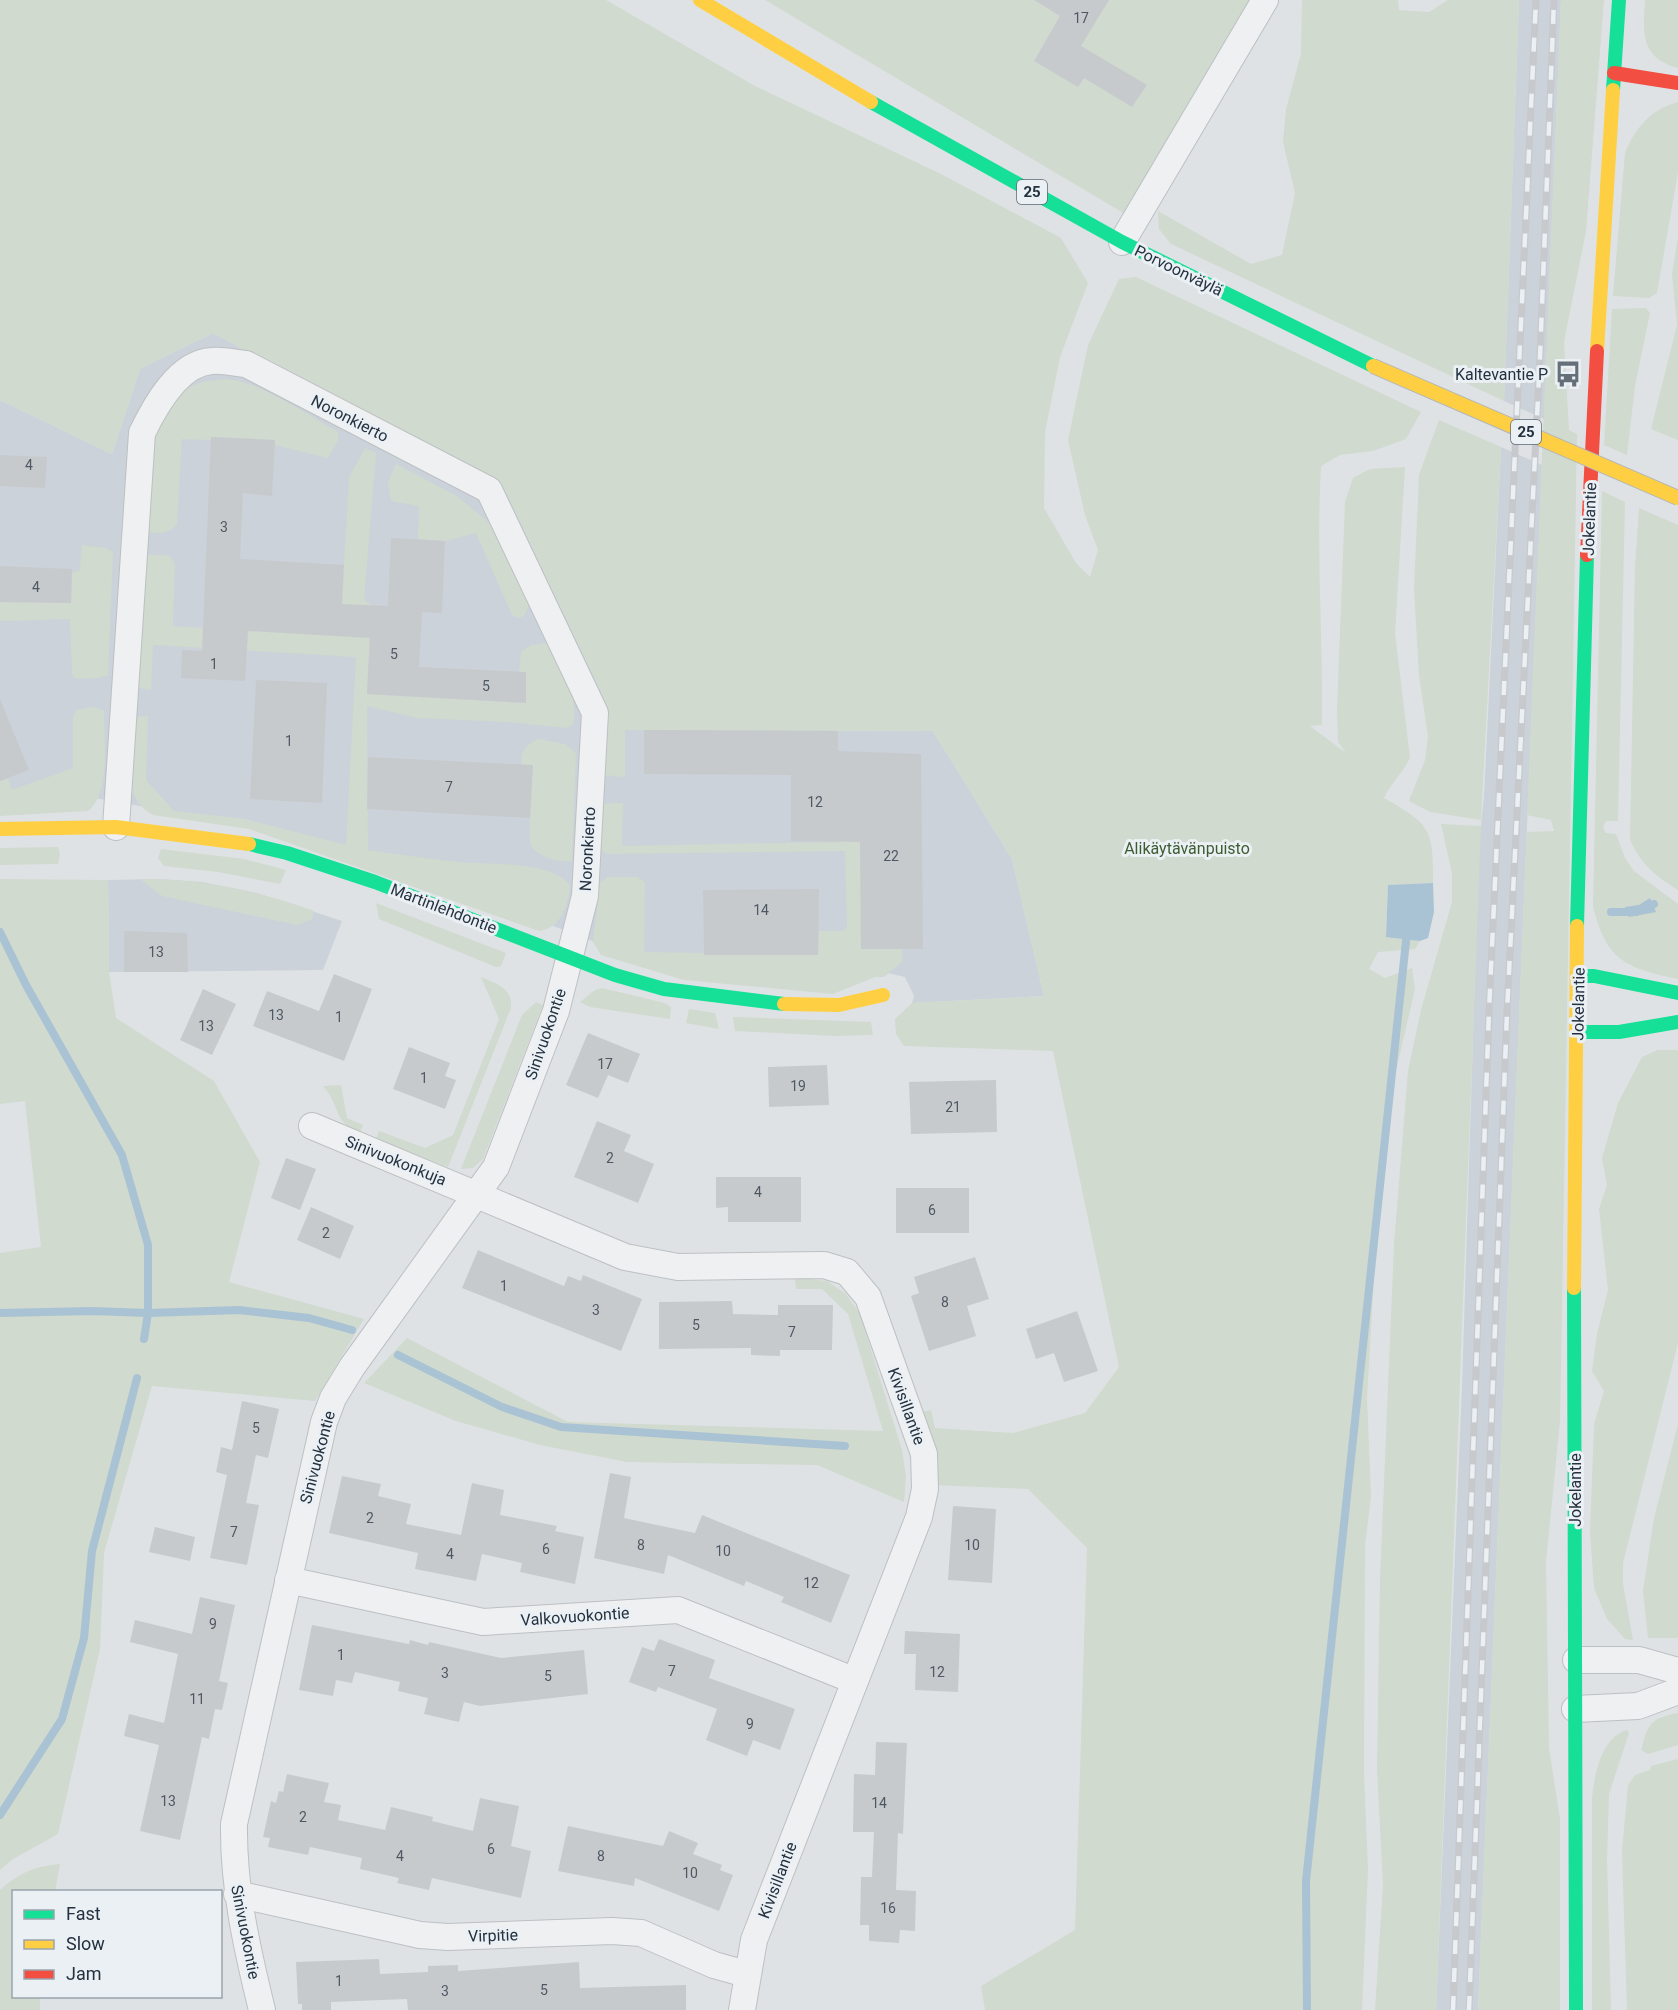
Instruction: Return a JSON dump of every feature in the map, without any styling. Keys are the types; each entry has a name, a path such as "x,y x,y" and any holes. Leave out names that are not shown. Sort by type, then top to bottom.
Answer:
{"main road":[{"name":"Porvoonväylä","path":"700,0 878,106 1122,242 1373,366 1678,498"},
{"name":"Jokelantie","path":"1576,2010 1575,1124 1586,600 1598,301 1619,0"},
{"path":"1614,74 1678,83"},
{"name":"Martinlehdontie","path":"0,829 116,826 239,842 287,853 375,882 569,958 664,989 742,1001 839,1005 883,995"},
{"path":"1578,976 1594,976 1678,993"},
{"path":"1577,1032 1619,1032 1678,1022"}],"street":[{"path":"1122,242 1264,0"},
{"name":"Noronkierto","path":"116,826 142,433 159,399 184,373 211,361 246,364 489,490 595,713 585,896 569,958"},
{"name":"Sinivuokontie","path":"262,2010 237,1894 233,1859 234,1824 324,1422 333,1398 352,1367 479,1194 496,1167 552,1022 569,958"},
{"name":"Sinivuokonkuja","path":"312,1126 479,1194"},
{"name":"Kivisillantie","path":"479,1194 512,1211 625,1257 678,1267 824,1265 847,1272 868,1297 924,1454 925,1489 919,1517 853,1680 754,1940 746,1974 742,2010"},
{"name":"Valkovuokontie","path":"288,1580 483,1622 678,1610 853,1680"},
{"path":"1576,1660 1640,1660 1678,1671"},
{"path":"1575,1709 1638,1706 1678,1691"},
{"name":"Virpitie","path":"237,1894 420,1935 448,1937 612,1931 640,1933 714,1965 746,1974"}],"shaded area":[{"path":"1519,0 1561,0 1544,419 1504,401"},
{"path":"213,333 505,490 609,709 839,731 933,731 1012,859 1044,996 912,1003 914,996 905,977 869,969 626,954 346,846 244,819 174,812 83,796 0,801 0,400 112,454 140,369"},
{"path":"1501,447 1542,465 1478,2010 1436,2010 1462,1387 1479,846 1484,796"},
{"path":"158,879 202,882 257,893 342,921 323,970 109,972 108,880"}],"green space":[{"name":"Alikäytävänpuisto","path":"0,0 606,0 755,86 941,174 1061,238 1088,283 1060,357 1045,432 1044,508 1076,563 1090,577 1098,550 1085,515 1068,440 1088,345 1119,279 1136,277 1421,412 1406,439 1373,451 1340,455 1321,466 1319,531 1322,725 1310,726 1346,753 1338,742 1337,709 1345,502 1353,478 1370,469 1405,467 1395,633 1410,758 1384,798 1411,815 1426,830 1432,851 1433,883 1388,885 1386,936 1420,941 1415,949 1378,952 1369,969 1385,978 1412,968 1415,989 1392,1088 1374,1276 1367,1398 1371,1496 1365,1546 1364,1774 1368,1869 1362,2010 985,2010 981,1986 1075,1930 1087,1548 1028,1489 933,1485 918,1413 931,1410 935,1428 1013,1433 1085,1413 1119,1367 1053,1051 904,1046 896,1034 895,1019 912,1003 1044,996 1012,859 933,731 625,730 625,777 604,775 605,721 609,709 505,490 213,333 140,369 112,454 0,400"},
{"path":"765,0 1265,0 1125,214"},
{"path":"1302,0 1398,0 1399,10 1429,12 1448,0 1519,0 1504,401 1171,244 1159,229 1158,211 1251,264 1282,255 1295,193 1283,142 1286,109 1301,54"},
{"path":"1561,0 1604,0 1586,231 1564,342 1569,430 1577,434 1560,1421 1546,1562 1549,1748 1560,1819 1560,2010 1478,2010 1527,832 1554,831 1551,820 1527,815"},
{"path":"1645,0 1678,0 1678,68 1657,58 1646,43"},
{"path":"1678,102 1678,172 1657,293 1649,298 1613,296 1625,153 1634,135 1645,121 1660,109"},
{"path":"1678,237 1678,440 1651,429 1677,325 1672,274"},
{"path":"1646,308 1650,313 1635,386 1627,455 1604,445 1612,309"},
{"path":"225,379 253,386 283,400 338,432 338,440 328,458 275,445 275,440 212,437 211,440 182,439 177,523 171,530 162,533 144,529 148,447 174,397 186,388 206,381"},
{"path":"1439,420 1501,447 1481,820 1430,812 1409,801 1425,760 1428,737 1419,675 1414,589 1419,475"},
{"path":"365,448 376,453 364,600 371,605 367,694 525,703 526,673 519,672 521,652 531,645 548,643 567,682 574,703 573,724 567,728 508,722 418,718 367,706 368,850 459,862 518,865 549,871 570,885 568,900 562,915 553,926 546,929 539,931 249,829 153,815 137,800 131,787 135,722 138,717 148,716 146,780 174,811 244,819 346,845 356,657 153,645 151,690 138,688 143,554 170,556 175,564 173,626 203,628 344,565 349,478"},
{"path":"396,464 457,496 494,527 530,604 524,616 518,618 512,615 476,533 445,541 418,539 419,506 391,501 388,482"},
{"path":"1602,491 1625,502 1618,821 1606,821 1603,827 1606,833 1616,834 1625,858 1634,871 1678,904 1678,979 1645,971 1621,959 1604,939 1593,906"},
{"path":"1639,508 1678,525 1678,890 1650,869 1638,855 1630,839 1635,566"},
{"path":"82,545 106,548 113,552 108,675 99,678 75,679 72,674 70,619 0,621 0,602 71,603 72,573 80,570"},
{"path":"91,707 104,710 105,764 100,792 95,803 88,811 0,816 0,781 8,779 12,790 73,768 73,716 77,710"},
{"path":"538,739 565,744 576,753 572,861 549,858 530,845 530,818 521,765 522,754 528,745"},
{"path":"860,764 861,948 902,949 902,962 884,977 875,977 833,994 684,980 601,955 593,942 600,882 608,877 637,877 645,882 644,952 818,955 819,931 842,931 847,928 845,851 608,854 602,851 602,804 623,803 622,846 837,842"},
{"path":"1441,824 1481,826 1436,2010 1375,2010 1383,1885 1377,1769 1380,1579 1394,1244 1408,1071 1421,1010 1452,902 1452,873"},
{"path":"58,847 60,854 58,864 0,865 0,848"},
{"path":"161,849 244,859 286,870 280,884 218,872 164,866 158,858"},
{"path":"0,879 108,880 109,972 116,1018 214,1081 260,1162 229,1282 364,1319 315,1401 152,1386 104,1553 100,1649 58,1834 13,1859 0,1870 0,1253 41,1247 25,1101 0,1104"},
{"path":"140,879 207,883 272,897 314,911 312,919 297,925 162,896"},
{"path":"376,903 506,953 501,966 496,967 379,919"},
{"path":"481,977 507,991 511,1008 448,1167 376,1139 379,1131 425,1148 453,1135 499,1019"},
{"path":"602,988 665,1003 671,1007 670,1019 590,1007 580,1002 595,990"},
{"path":"536,1002 543,1005 483,1159 473,1168 461,1169 522,1015"},
{"path":"689,1009 715,1013 719,1029 686,1023"},
{"path":"733,1017 871,1022 873,1035 834,1036 735,1031"},
{"path":"1658,1050 1678,1050 1678,1343 1623,1563 1623,1584 1633,1640 1625,1639 1607,1619 1594,1588 1590,1532 1594,1424 1604,1391 1592,1371 1597,1334 1608,1290 1599,1209 1607,1185 1602,1158 1618,1103 1642,1057"},
{"path":"341,1085 347,1118 363,1125 360,1133 345,1124 323,1086"},
{"path":"795,1277 827,1281 846,1294 860,1314 902,1450 906,1476 904,1502 817,1465 627,1462 540,1445 456,1421 364,1383 407,1338 568,1422 883,1431 848,1314 822,1289 796,1289"},
{"path":"1678,1424 1678,1638 1648,1638 1643,1591 1654,1518"},
{"path":"1678,1713 1678,1745 1648,1754 1641,1750 1652,1723 1662,1717"},
{"path":"1627,1730 1629,1733 1609,1794 1607,1859 1611,2010 1592,2010 1593,1789 1600,1759 1605,1749 1618,1734"},
{"path":"1678,1759 1678,2010 1627,2010 1622,1851 1628,1785 1635,1775 1650,1770 1651,1766"},
{"path":"60,1864 55,1890 12,1890 12,1998 40,1998 40,2010 0,2010 0,1890 28,1871"}],"water":[{"path":"1433,883 1434,912 1428,938 1420,941 1386,937 1388,885"},
{"path":"1650,898 1656,912 1629,917 1625,907 1639,905"}],"building":[{"path":"1034,0 1109,0 1081,46 1147,85 1132,107 1084,78 1078,87 1034,61 1060,16"},
{"path":"211,437 275,440 272,496 243,493 240,559 344,565 342,604 388,606 391,538 445,541 442,613 422,612 419,667 526,672 526,703 367,694 370,638 248,631 245,681 181,678 182,650 202,651"},
{"path":"0,455 47,457 45,488 0,486"},
{"path":"0,566 72,569 71,603 0,602"},
{"path":"256,680 327,683 322,803 250,799"},
{"path":"0,699 29,770 0,781"},
{"path":"644,730 838,731 838,751 921,754 923,949 861,949 860,842 791,841 791,775 644,774"},
{"path":"368,757 533,765 530,818 367,809"},
{"path":"819,889 818,955 704,955 703,890"},
{"path":"124,931 187,933 188,972 124,972"},
{"path":"334,974 372,989 344,1061 253,1026 267,991 319,1011"},
{"path":"203,989 236,1004 212,1055 180,1040"},
{"path":"588,1033 640,1054 628,1083 608,1075 598,1098 566,1085"},
{"path":"409,1047 450,1063 445,1076 456,1080 445,1109 393,1089"},
{"path":"827,1065 829,1105 769,1107 768,1067"},
{"path":"996,1080 997,1132 911,1134 909,1082"},
{"path":"597,1121 631,1135 624,1151 654,1164 638,1203 574,1177"},
{"path":"286,1158 316,1169 300,1210 271,1198"},
{"path":"716,1177 801,1177 801,1222 728,1222 728,1207 716,1208"},
{"path":"896,1188 969,1188 969,1233 896,1233"},
{"path":"311,1207 354,1226 340,1259 297,1240"},
{"path":"478,1250 564,1286 568,1276 581,1281 583,1275 642,1299 621,1351 462,1288"},
{"path":"975,1257 989,1299 967,1306 976,1336 929,1351 911,1296 919,1293 914,1277"},
{"path":"732,1301 733,1314 778,1315 778,1305 833,1305 832,1350 780,1350 780,1356 751,1355 751,1348 659,1349 659,1302"},
{"path":"1077,1311 1098,1371 1064,1382 1054,1353 1036,1359 1026,1329"},
{"path":"242,1401 279,1409 268,1458 256,1455 246,1503 259,1505 247,1565 210,1558 227,1475 216,1472 221,1447 232,1450"},
{"path":"610,1473 631,1477 624,1518 695,1533 702,1515 850,1575 831,1623 781,1602 784,1597 746,1581 744,1586 668,1555 664,1574 594,1558"},
{"path":"342,1476 381,1484 378,1496 411,1504 406,1524 461,1535 472,1483 504,1490 500,1515 557,1526 555,1531 584,1537 575,1584 520,1572 522,1563 482,1554 476,1581 415,1569 418,1553 329,1533"},
{"path":"953,1506 996,1509 992,1583 948,1580"},
{"path":"155,1527 195,1537 190,1561 149,1552"},
{"path":"200,1597 235,1605 219,1681 228,1683 222,1710 215,1709 209,1739 202,1737 180,1840 140,1831 159,1745 124,1736 129,1714 164,1723 178,1654 130,1642 135,1620 192,1634"},
{"path":"312,1625 409,1644 410,1640 428,1645 429,1642 501,1658 584,1650 588,1694 480,1706 464,1702 459,1722 424,1714 428,1698 398,1691 400,1682 355,1672 352,1683 336,1680 333,1696 299,1690"},
{"path":"905,1631 960,1634 958,1692 915,1690 916,1654 904,1654"},
{"path":"659,1639 715,1660 709,1678 795,1709 780,1750 753,1740 747,1756 706,1740 717,1709 658,1687 656,1692 629,1682 642,1647 654,1651"},
{"path":"876,1742 907,1743 903,1834 898,1833 896,1890 916,1891 915,1931 900,1930 899,1943 869,1941 869,1925 860,1925 861,1877 872,1877 874,1832 853,1832 854,1774 875,1775"},
{"path":"287,1774 329,1783 324,1802 341,1805 338,1820 385,1830 391,1807 433,1817 432,1821 473,1831 480,1798 519,1806 511,1846 531,1851 521,1898 432,1878 429,1890 397,1883 399,1878 360,1869 362,1858 310,1847 308,1855 268,1847 270,1838 263,1837 271,1801 276,1803 279,1791 283,1792"},
{"path":"568,1826 663,1846 669,1831 698,1843 693,1854 722,1865 720,1870 733,1875 719,1911 635,1878 634,1886 558,1871"},
{"path":"379,1959 380,1974 428,1972 428,1966 458,1965 458,1971 579,1962 580,1988 686,1985 686,2010 408,2010 407,1999 331,2002 331,2010 302,2010 302,2004 298,2004 296,1962"}],"waterway":[{"path":"1611,912 1636,912 1654,904"},
{"path":"0,932 26,985 122,1155 148,1245 148,1313 144,1339"},
{"path":"1307,2010 1306,1881 1407,932"},
{"path":"0,1313 92,1311 148,1313 239,1310 309,1318 352,1330"},
{"path":"398,1355 502,1407 561,1427 845,1446"},
{"path":"0,1815 62,1719 84,1638 92,1551 137,1378"}],"railway":[{"path":"1453,2010 1489,1011 1536,0"},
{"path":"1469,2010 1507,1012 1540,357 1554,0"}],"traffic: fast":[{"path":"1613,90 1619,0"},
{"path":"871,102 1122,242 1373,366"},
{"path":"1577,926 1587,555"},
{"path":"249,844 287,853 375,882 615,975 664,989 784,1004"},
{"path":"1578,976 1594,976 1678,993"},
{"path":"1577,1032 1619,1032 1678,1022"},
{"path":"1574,1288 1576,2010"}],"traffic: slow":[{"path":"700,0 871,102"},
{"path":"1597,351 1613,90"},
{"path":"1373,366 1678,498"},
{"path":"0,829 116,827 249,844"},
{"path":"1574,1288 1577,926"},
{"path":"784,1004 839,1005 883,995"}],"traffic: jam":[{"path":"1614,73 1678,83"},
{"path":"1587,555 1597,351"}],"place":[{"name":"Kaltevantie P","path":"1568,374"}]}
